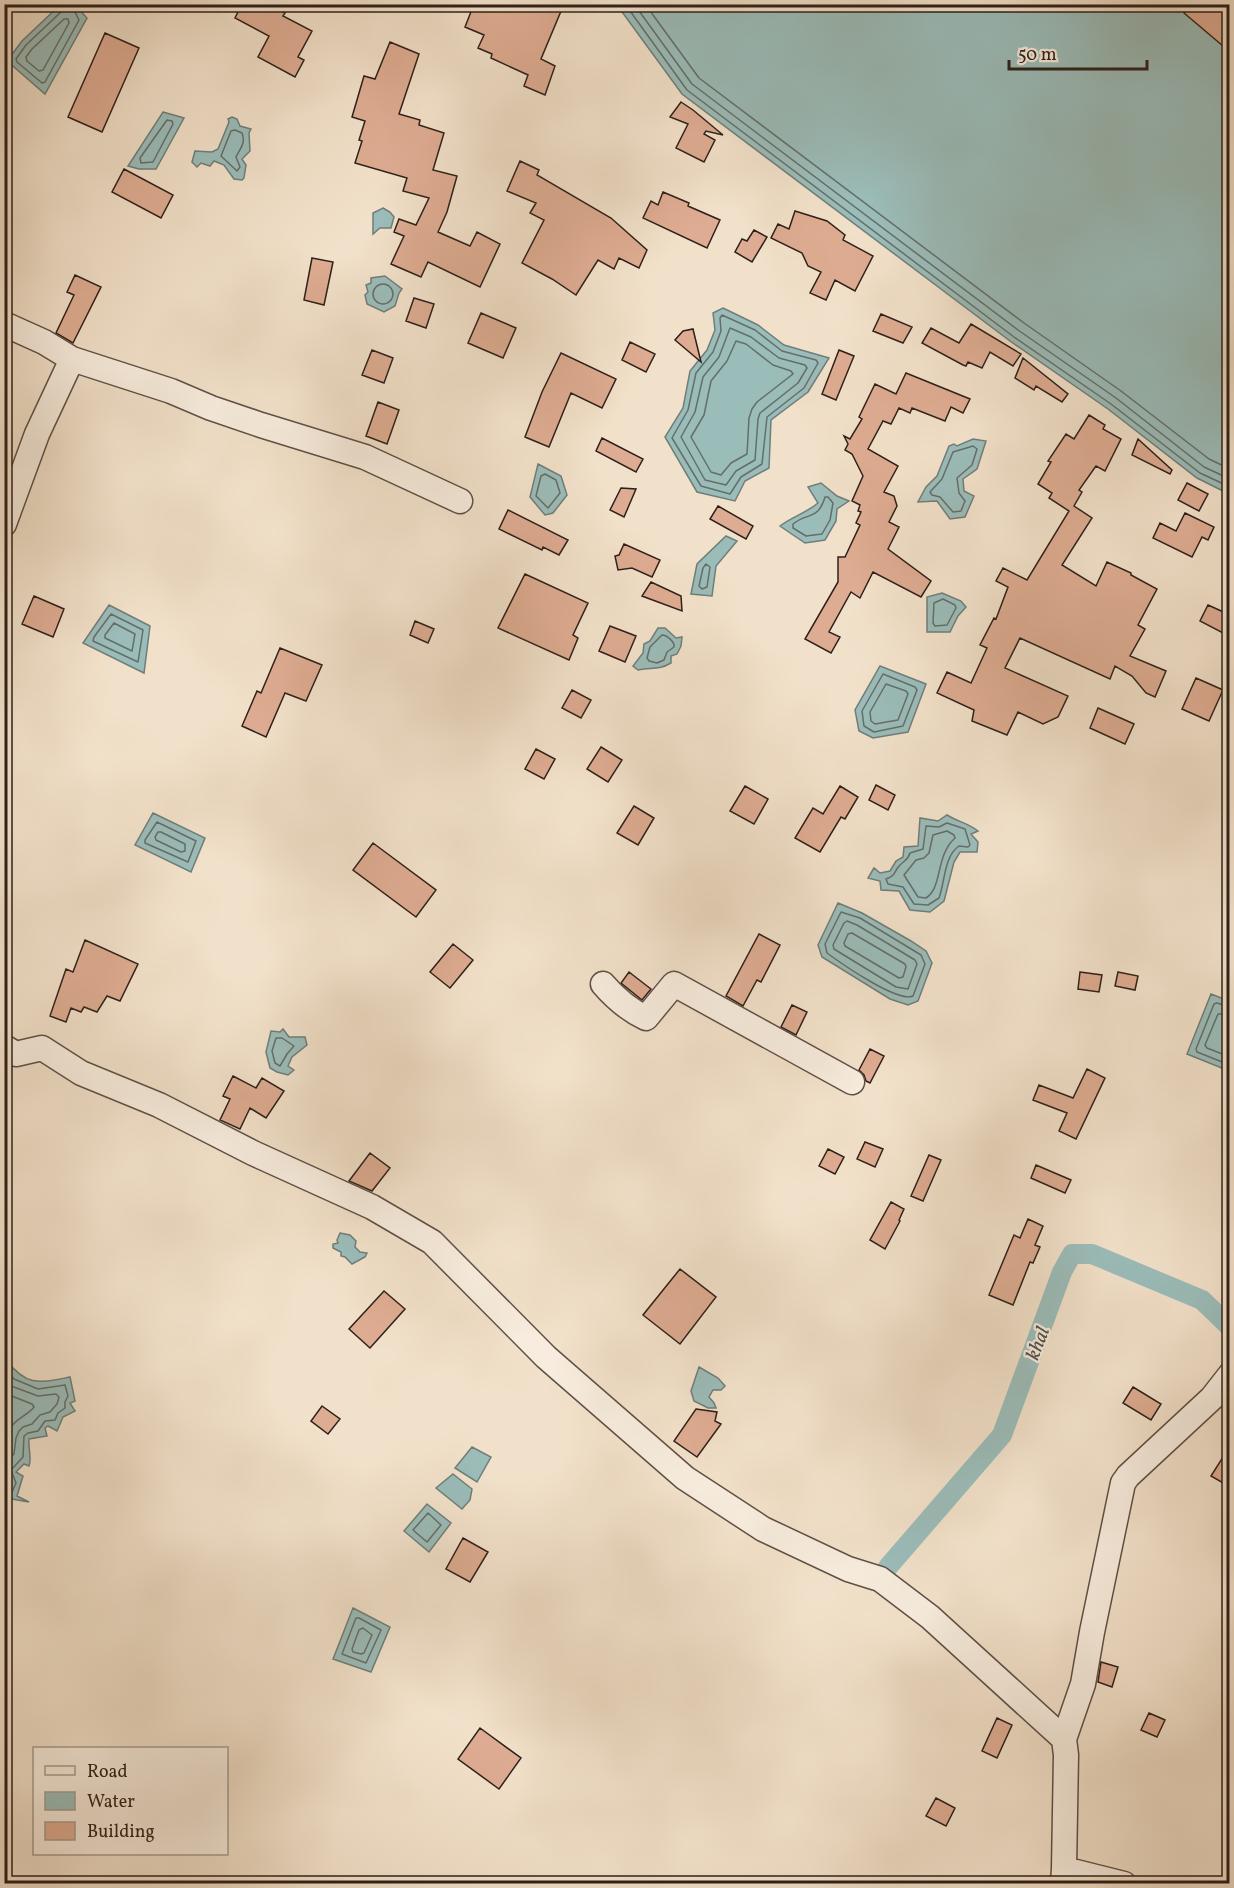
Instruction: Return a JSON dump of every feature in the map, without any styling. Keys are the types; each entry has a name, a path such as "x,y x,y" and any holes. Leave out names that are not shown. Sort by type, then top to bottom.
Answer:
{"street":[{"path":"4,324 44,342 72,359 171,391 251,422 365,457 460,501"},
{"path":"4,524 37,434 72,359"},
{"path":"603,984 619,1001 646,1018 674,984 852,1082"},
{"path":"4,1047 16,1054 42,1048 81,1073 159,1105 253,1153 372,1207 432,1242 546,1357 685,1478 763,1529 848,1569 880,1579 930,1617 1064,1739"},
{"path":"1124,1884 1063,1876 1066,1755 1064,1739 1083,1684 1123,1483 1212,1398 1230,1375"}],"water":[{"path":"60,5 75,5 87,18 45,94 7,61 22,41"},
{"path":"617,5 1214,5 1230,18 1229,494 1197,478 1108,409 1010,341 682,94"},
{"path":"163,112 184,118 156,169 139,169 128,166"},
{"path":"232,117 237,119 240,126 251,129 249,133 250,151 242,159 246,165 242,180 234,179 224,165 214,161 210,166 201,163 197,167 192,162 195,151 212,152 218,149 229,122 228,119"},
{"path":"383,208 394,217 391,228 380,228 373,234 373,213"},
{"path":"385,276 402,289 395,306 384,312 367,304 365,295 368,292 366,285 371,283 371,278"},
{"path":"723,308 758,325 784,345 829,358 808,392 771,420 769,468 745,481 735,501 697,492 665,437 683,408 690,371 707,350 715,330 713,313"},
{"path":"973,439 986,441 977,469 963,479 964,491 974,496 965,517 950,519 937,501 918,502 926,487 937,476 949,446 954,444 957,446"},
{"path":"538,464 561,476 567,495 553,513 545,515 530,497"},
{"path":"821,483 837,496 849,501 837,509 836,521 825,540 805,543 780,526 818,503 808,487"},
{"path":"726,536 737,541 716,566 712,596 691,594 697,564"},
{"path":"942,593 961,601 966,607 958,616 950,632 927,632 927,597"},
{"path":"109,605 150,626 144,673 83,643"},
{"path":"658,628 665,628 676,638 682,637 681,646 677,654 671,656 671,663 658,668 638,670 633,666 643,653 644,644 650,641"},
{"path":"880,666 926,684 908,732 873,738 859,731 855,710"},
{"path":"153,813 205,838 191,872 135,845"},
{"path":"947,815 978,831 971,834 978,842 977,852 960,852 954,862 944,901 930,912 910,910 899,891 881,890 880,881 868,878 874,868 880,873 890,871 896,861 903,857 904,847 918,846 920,818 938,821"},
{"path":"838,903 862,913 926,951 932,963 918,1001 908,1005 890,999 822,957 818,945"},
{"path":"1211,994 1229,1001 1229,1071 1187,1054"},
{"path":"283,1029 289,1037 305,1037 307,1045 292,1057 288,1066 294,1070 288,1075 270,1068 266,1052 271,1031 280,1032"},
{"path":"340,1233 350,1235 356,1241 355,1247 360,1252 367,1253 365,1257 352,1264 341,1256 341,1252 333,1248 333,1244 338,1243"},
{"path":"6,1360 20,1375 34,1381 70,1377 75,1401 70,1403 75,1411 63,1417 57,1431 48,1426 45,1428 47,1436 29,1439 29,1466 24,1464 16,1472 23,1476 17,1496 29,1502 12,1499 5,1510"},
{"path":"699,1367 718,1378 725,1386 721,1390 713,1390 709,1397 716,1408 708,1408 694,1401 691,1391"},
{"path":"472,1447 491,1457 477,1482 455,1468"},
{"path":"453,1474 472,1489 470,1500 462,1509 436,1488"},
{"path":"427,1504 451,1523 429,1552 404,1531"},
{"path":"353,1608 390,1627 371,1672 333,1659"}],"building":[{"path":"242,4 268,4 285,13 283,16 312,31 298,57 304,60 295,77 258,57 269,36 235,18"},
{"path":"474,4 564,4 541,59 555,66 545,95 524,86 528,75 491,58 492,54 478,48 484,35 465,27"},
{"path":"1191,4 1230,4 1230,52 1184,13"},
{"path":"105,33 139,48 102,132 68,117"},
{"path":"390,42 419,54 399,114 420,120 419,125 444,133 433,170 457,176 447,212 438,232 470,246 477,232 500,244 480,287 428,262 421,277 391,264 404,236 394,232 399,219 416,225 429,198 403,191 407,178 355,163 365,121 352,117 364,76 375,79"},
{"path":"681,102 723,135 706,131 704,134 715,140 704,162 676,148 688,124 670,117"},
{"path":"520,161 539,170 537,175 611,218 647,250 639,268 619,258 614,269 598,260 576,295 522,263 544,220 530,213 536,203 507,191"},
{"path":"124,169 173,195 161,218 112,192"},
{"path":"663,192 720,220 707,248 643,218 651,201 658,205"},
{"path":"795,211 827,221 845,235 843,240 873,256 855,291 835,280 826,300 810,293 821,272 808,266 802,253 771,238 778,224 789,229"},
{"path":"754,230 767,237 752,262 735,252 742,239 747,241"},
{"path":"312,258 333,262 324,305 304,300"},
{"path":"75,275 101,287 73,343 56,333 74,295 67,292"},
{"path":"414,298 434,304 426,328 406,321"},
{"path":"481,313 516,328 503,358 468,343"},
{"path":"881,314 912,327 903,343 873,331"},
{"path":"971,324 1021,354 1013,366 990,352 982,368 968,362 966,366 922,343 931,328 959,343"},
{"path":"693,329 701,362 675,340 683,331"},
{"path":"630,342 655,354 646,372 622,360"},
{"path":"372,350 393,358 384,383 362,375"},
{"path":"839,350 854,356 836,400 822,394"},
{"path":"561,353 616,379 602,408 571,393 549,447 525,437 542,392"},
{"path":"1023,358 1068,394 1062,402 1036,386 1034,390 1015,378"},
{"path":"906,373 970,399 963,413 951,407 945,421 912,408 910,413 899,408 891,424 883,421 868,449 898,466 884,492 894,496 897,506 889,522 899,527 888,549 931,581 921,597 873,572 860,598 851,592 829,632 840,637 831,653 805,639 838,582 838,557 845,557 860,525 856,523 861,512 858,511 860,505 852,501 863,476 852,454 845,450 848,444 844,436 850,439 862,419 859,417 875,384 896,394"},
{"path":"378,402 399,410 387,444 366,436"},
{"path":"1089,415 1105,425 1103,429 1121,439 1105,471 1096,466 1079,490 1082,492 1074,506 1092,518 1062,565 1096,586 1107,562 1157,589 1138,625 1145,629 1130,656 1166,671 1155,697 1146,693 1132,676 1115,666 1110,679 1020,638 1005,668 1068,696 1058,717 1043,724 1018,712 1007,735 972,721 974,710 937,693 947,672 971,683 987,648 980,645 994,618 996,619 1008,587 996,581 1003,568 1027,580 1069,511 1049,498 1052,493 1038,484 1051,462 1048,461 1066,434 1074,439"},
{"path":"602,438 643,459 636,472 596,451"},
{"path":"1138,439 1172,470 1170,474 1132,455"},
{"path":"1187,483 1208,494 1199,511 1178,500"},
{"path":"621,488 636,489 624,517 610,510"},
{"path":"718,506 753,526 746,539 710,519"},
{"path":"508,510 568,540 559,555 543,547 542,550 499,529"},
{"path":"1185,513 1214,527 1208,540 1202,537 1192,557 1153,538 1160,523 1176,531"},
{"path":"624,544 660,560 652,577 632,568 618,570 615,556 619,555"},
{"path":"525,574 588,603 573,635 578,638 569,660 498,628"},
{"path":"651,582 681,596 682,611 642,596"},
{"path":"34,596 64,609 53,637 22,624"},
{"path":"1208,605 1230,615 1223,633 1200,621"},
{"path":"415,621 434,629 428,643 410,635"},
{"path":"610,626 636,636 625,662 599,651"},
{"path":"280,648 322,665 306,701 285,693 266,737 242,726 257,691 261,693"},
{"path":"1196,678 1223,690 1209,721 1182,709"},
{"path":"572,690 591,700 581,718 562,708"},
{"path":"1098,708 1134,724 1125,744 1090,728"},
{"path":"601,747 622,760 608,782 587,769"},
{"path":"536,749 555,759 544,779 525,769"},
{"path":"876,785 895,795 888,810 869,800"},
{"path":"745,786 768,799 754,824 730,811"},
{"path":"840,786 858,797 845,819 841,817 820,852 795,838 813,808 823,814"},
{"path":"634,806 654,818 638,845 617,833"},
{"path":"373,843 436,890 416,917 353,870"},
{"path":"759,934 780,945 761,982 757,980 743,1006 726,996"},
{"path":"85,940 138,964 120,1001 107,996 97,1012 84,1007 81,1012 71,1008 66,1022 50,1016 66,969 73,972"},
{"path":"453,944 473,960 450,988 430,972"},
{"path":"629,972 651,989 642,1000 621,983"},
{"path":"1080,972 1102,975 1099,992 1078,989"},
{"path":"1118,972 1138,976 1135,990 1115,986"},
{"path":"792,1005 807,1012 796,1035 781,1027"},
{"path":"870,1049 884,1056 870,1083 859,1070"},
{"path":"1087,1069 1105,1078 1076,1139 1059,1131 1067,1113 1033,1100 1039,1085 1073,1098"},
{"path":"233,1076 256,1088 262,1078 284,1091 266,1118 250,1108 240,1129 220,1120 230,1099 223,1096"},
{"path":"865,1142 883,1149 875,1167 857,1159"},
{"path":"828,1149 844,1157 835,1174 819,1166"},
{"path":"370,1153 390,1168 372,1191 349,1181"},
{"path":"929,1155 941,1160 923,1201 911,1196"},
{"path":"1036,1165 1071,1180 1065,1193 1031,1178"},
{"path":"891,1202 904,1209 885,1249 870,1240"},
{"path":"1028,1219 1043,1226 1035,1245 1040,1247 1033,1263 1030,1262 1013,1305 989,1295 1014,1235 1020,1238"},
{"path":"680,1269 716,1297 680,1344 643,1315"},
{"path":"384,1291 405,1309 370,1348 349,1329"},
{"path":"1133,1387 1161,1404 1151,1420 1123,1403"},
{"path":"322,1406 340,1419 328,1434 311,1421"},
{"path":"696,1409 717,1412 715,1421 721,1424 697,1457 674,1441"},
{"path":"1230,1446 1230,1487 1211,1476"},
{"path":"463,1538 488,1552 470,1582 446,1569"},
{"path":"1101,1662 1118,1667 1112,1687 1098,1682"},
{"path":"1149,1713 1165,1720 1157,1737 1141,1730"},
{"path":"997,1718 1012,1725 997,1758 982,1751"},
{"path":"480,1728 521,1758 499,1789 458,1759"},
{"path":"936,1798 955,1808 946,1826 926,1816"}],"waterway":[{"name":"khal","path":"888,1567 1002,1435 1062,1272 1072,1254 1092,1254 1202,1300 1230,1327"}]}
